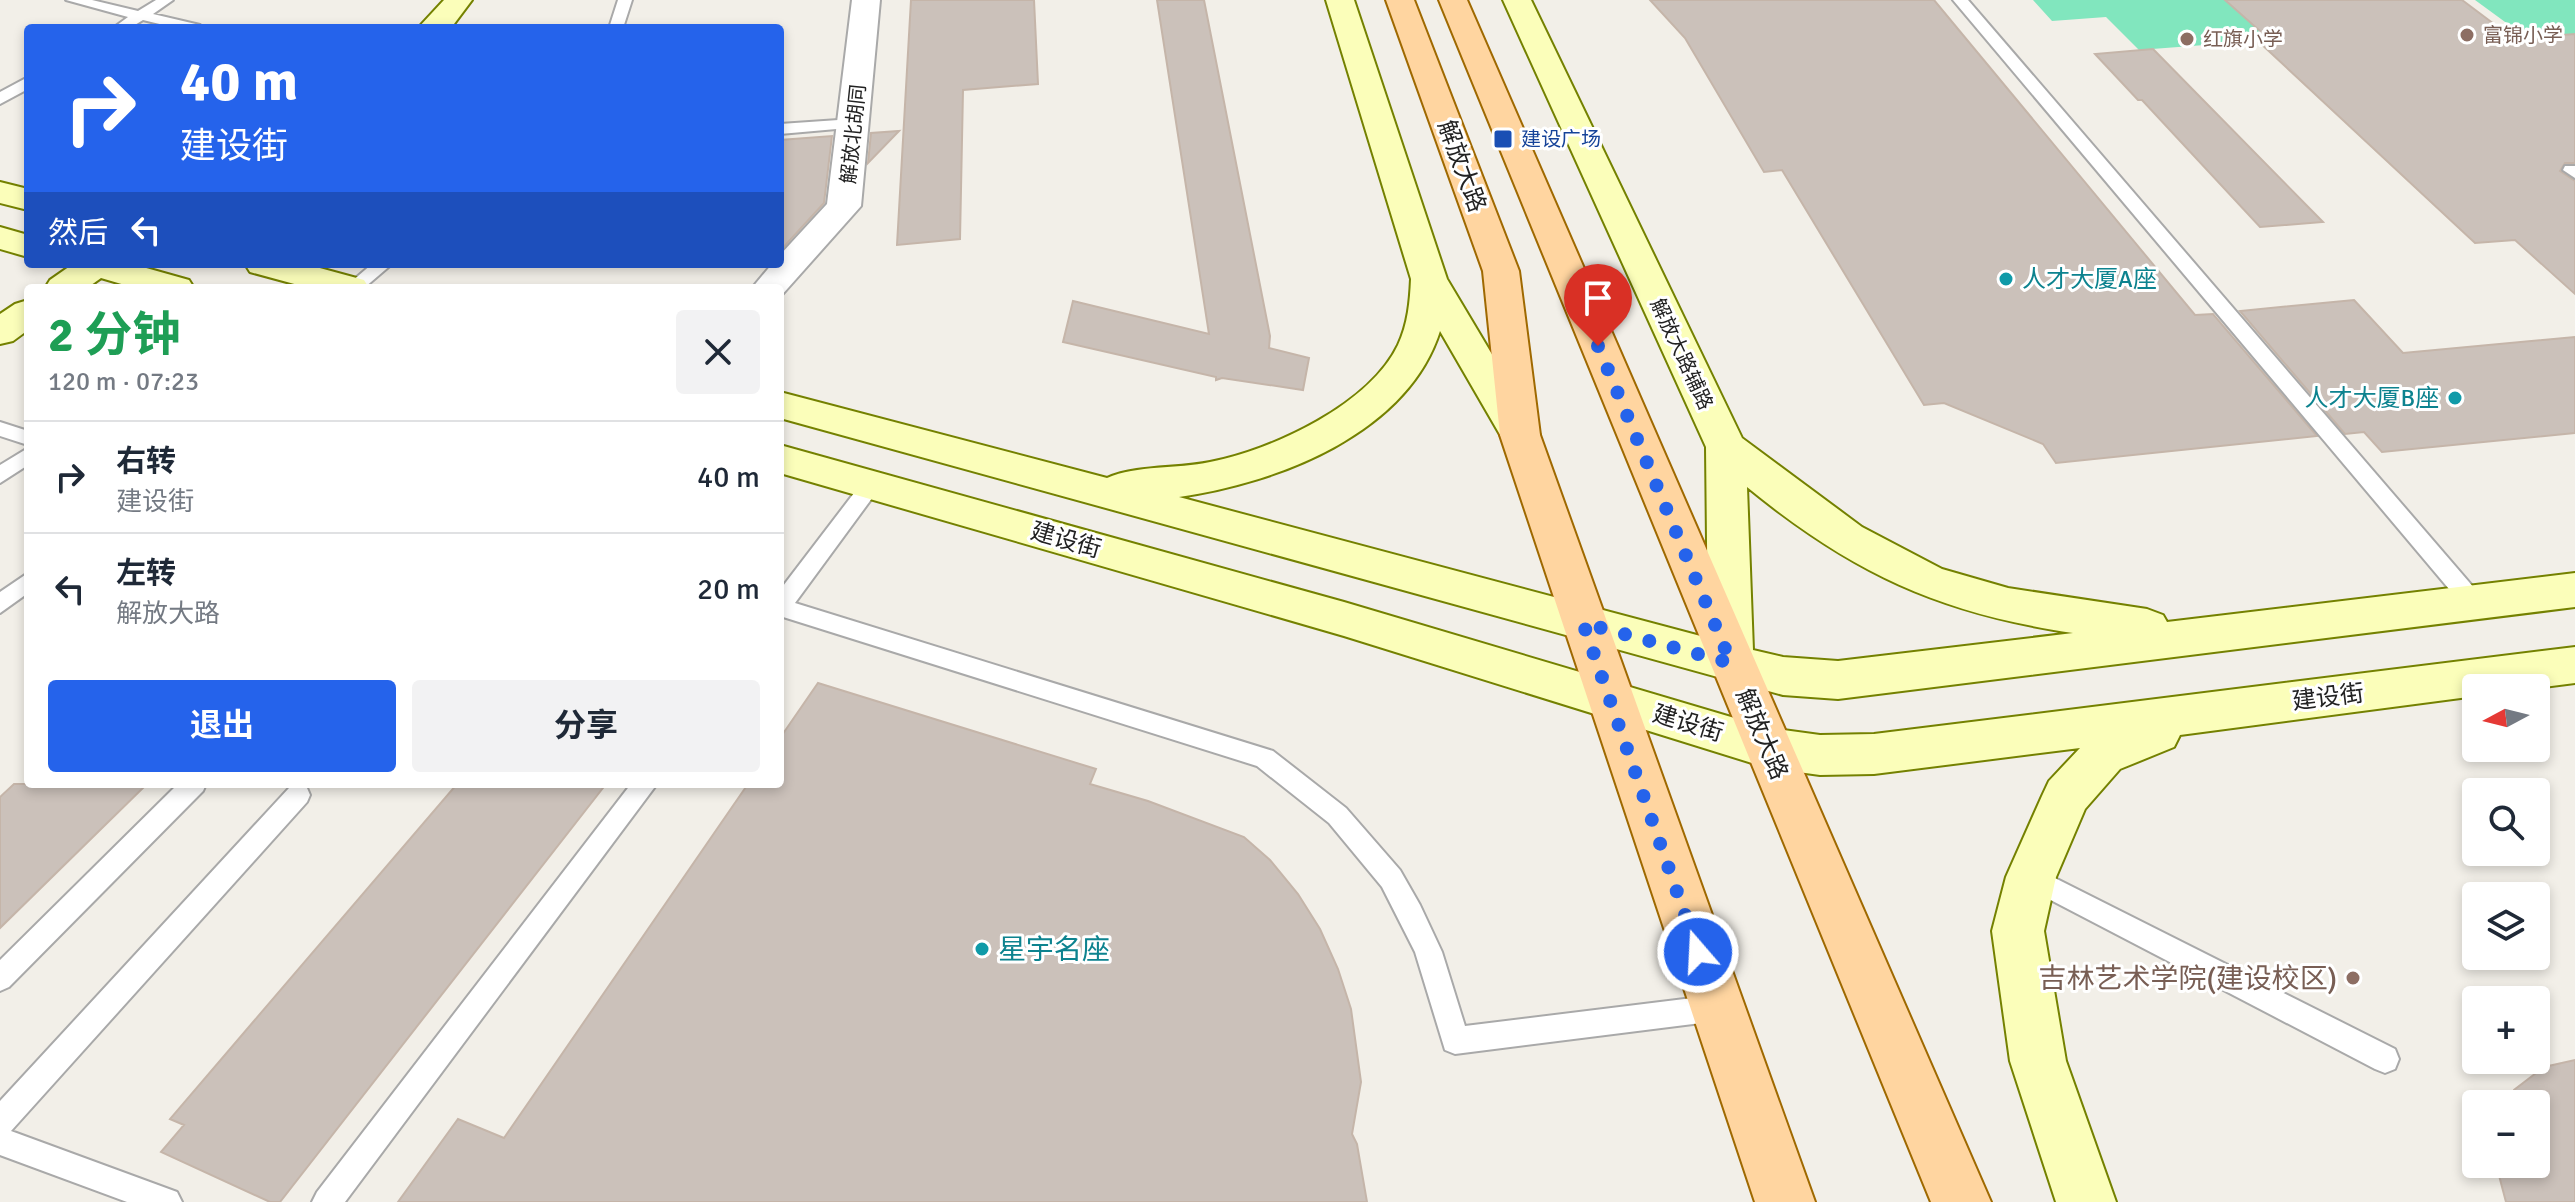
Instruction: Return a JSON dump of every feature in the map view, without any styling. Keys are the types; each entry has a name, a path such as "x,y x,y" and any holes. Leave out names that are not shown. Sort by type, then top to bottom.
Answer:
{"main road":[{"path":"438,24 448,16 458,0"},
{"path":"1340,0 1429,279 1520,435"},
{"name":"解放大路","path":"1400,0 1501,271 1520,435 1609,700 1785,1202"},
{"name":"解放大路","path":"1453,0 1961,1202"},
{"name":"解放大路辅路","path":"1517,0 1726,447"},
{"path":"0,192 24,199"},
{"path":"0,238 24,245"},
{"path":"68,284 89,268"},
{"path":"108,268 162,284"},
{"path":"278,268 337,284"},
{"path":"1090,490 1169,484 1242,470 1307,443 1346,421 1391,383 1414,351 1427,316 1429,279"},
{"path":"0,332 24,315"},
{"path":"784,406 1783,676 1838,680 2575,590"},
{"path":"1726,447 1731,663"},
{"path":"1726,447 1795,505 1927,581 2008,605 2201,635"},
{"name":"建设街","path":"784,460 1344,619 1768,748 1820,755 1874,754 2575,665"},
{"path":"2086,1202 2038,1061 2018,931 2031,877 2066,796 2103,755 2204,713"}],"street":[{"name":"解放北胡同","path":"774,284 844,206 866,0"}],"lane":[{"path":"73,0 177,24"},
{"path":"127,24 166,0"},
{"path":"617,24 625,0"},
{"path":"1960,0 2473,602"},
{"path":"0,99 24,84"},
{"path":"784,129 853,124"},
{"path":"357,284 378,268"},
{"path":"0,429 24,437"},
{"path":"0,476 24,458"},
{"path":"784,601 871,485"},
{"path":"0,604 24,584"},
{"path":"784,607 1265,758 1306,786 1344,819 1378,858 1405,898 1431,954 1455,1041 1717,1008"},
{"path":"0,978 190,788"},
{"path":"327,1202 642,788"},
{"path":"0,1122 298,795"},
{"path":"2031,877 2385,1059"},
{"path":"0,1141 167,1202"}],"green space":[{"path":"2033,0 2225,0 2270,40 2139,50 2106,17 2052,21"},
{"path":"2475,0 2575,0 2575,34 2527,38"}],"building":[{"path":"911,0 1034,0 1038,84 963,90 960,239 897,245"},
{"path":"1157,0 1204,0 1270,336 1269,348 1309,358 1303,390 1222,378 1216,380 1216,377 1063,342 1073,301 1209,334"},
{"path":"1650,0 1934,0 2195,315 2213,314 2317,436 2056,463 2043,444 1944,403 1924,405 1782,170 1764,172 1685,38"},
{"path":"2225,0 2462,0 2514,39 2575,34 2575,163 2565,163 2560,171 2575,181 2575,294 2515,240 2475,243 2258,41 2270,40"},
{"path":"2153,49 2323,222 2260,227 2095,54"},
{"path":"899,131 868,163 871,133"},
{"path":"832,136 824,203 784,247 784,140"},
{"name":"人才大厦B座","path":"2354,300 2403,353 2575,337 2575,433 2382,452 2364,432 2345,434 2240,311"},
{"name":"星宇名座","path":"818,683 1096,769 1090,784 1148,801 1244,837 1270,860 1298,894 1320,929 1338,969 1351,1009 1361,1082 1352,1134 1357,1144 1367,1202 398,1202 458,1119 504,1138 745,788 784,788 784,732"},
{"path":"14,784 24,784 24,788 143,788 0,928 0,797"},
{"path":"454,788 603,788 280,1202 270,1202 161,1152 184,1125 170,1119"},
{"path":"2575,1060 2575,1202 2506,1202 2500,1178 2550,1178 2550,1090 2514,1090 2535,1074 2550,1074 2550,1066"}],"place":[{"name":"富锦小学","path":"2467,35"},
{"name":"红旗小学","path":"2187,39"},
{"name":"建设广场","path":"1503,139"},
{"name":"人才大厦A座","path":"2006,279"},
{"name":"人才大厦B座","path":"2455,398"},
{"name":"星宇名座","path":"982,949"},
{"name":"吉林艺术学院(建设校区)","path":"2353,978"}],"route":[{"path":"1598,346 1731,663 1583,623 1698,952"}]}
